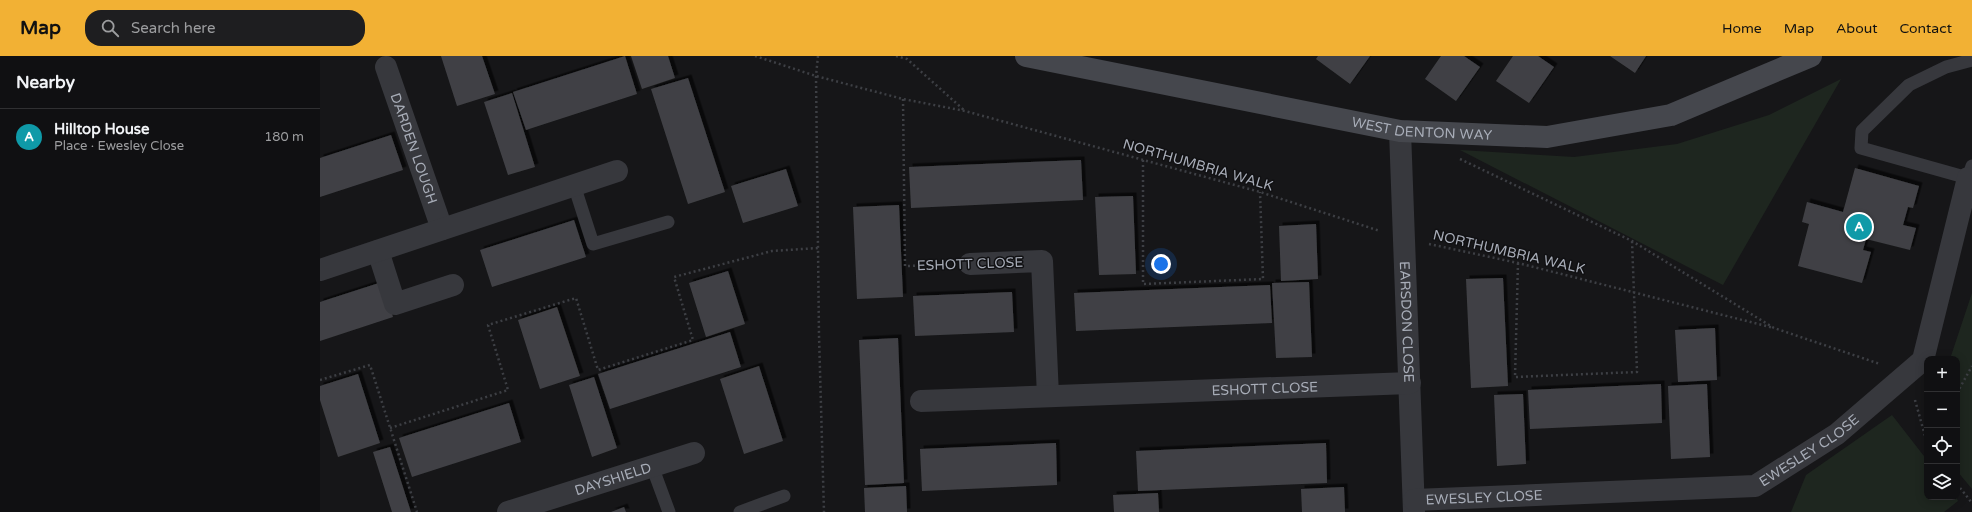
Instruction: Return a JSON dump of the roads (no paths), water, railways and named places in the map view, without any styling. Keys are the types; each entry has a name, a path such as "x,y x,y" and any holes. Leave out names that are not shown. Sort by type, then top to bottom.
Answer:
{"street":[{"name":"WEST DENTON WAY","path":"1026,56 1400,131 1547,137 1671,115 1811,56"},
{"name":"DARDEN LOUGH","path":"386,67 442,229"},
{"name":"EARSDON CLOSE","path":"1400,131 1414,506"},
{"path":"320,270 617,171"},
{"name":"EWESLEY CLOSE","path":"1414,506 1755,486 1838,434 1923,360 1970,172"},
{"path":"378,251 395,304 453,285"},
{"name":"ESHOTT CLOSE","path":"970,264 1042,261 1048,396"},
{"name":"ESHOTT CLOSE","path":"921,401 1410,383"},
{"name":"DAYSHIELD","path":"508,512 532,508 694,453"}],"lane":[{"path":"1970,172 1861,148 1862,131 1909,85 1946,66 1972,60"},
{"path":"574,185 592,244 668,222"},
{"path":"652,466 669,512"},
{"path":"740,512 784,496"}],"place":[{"name":"Hilltop House","path":"1859,227"}]}
